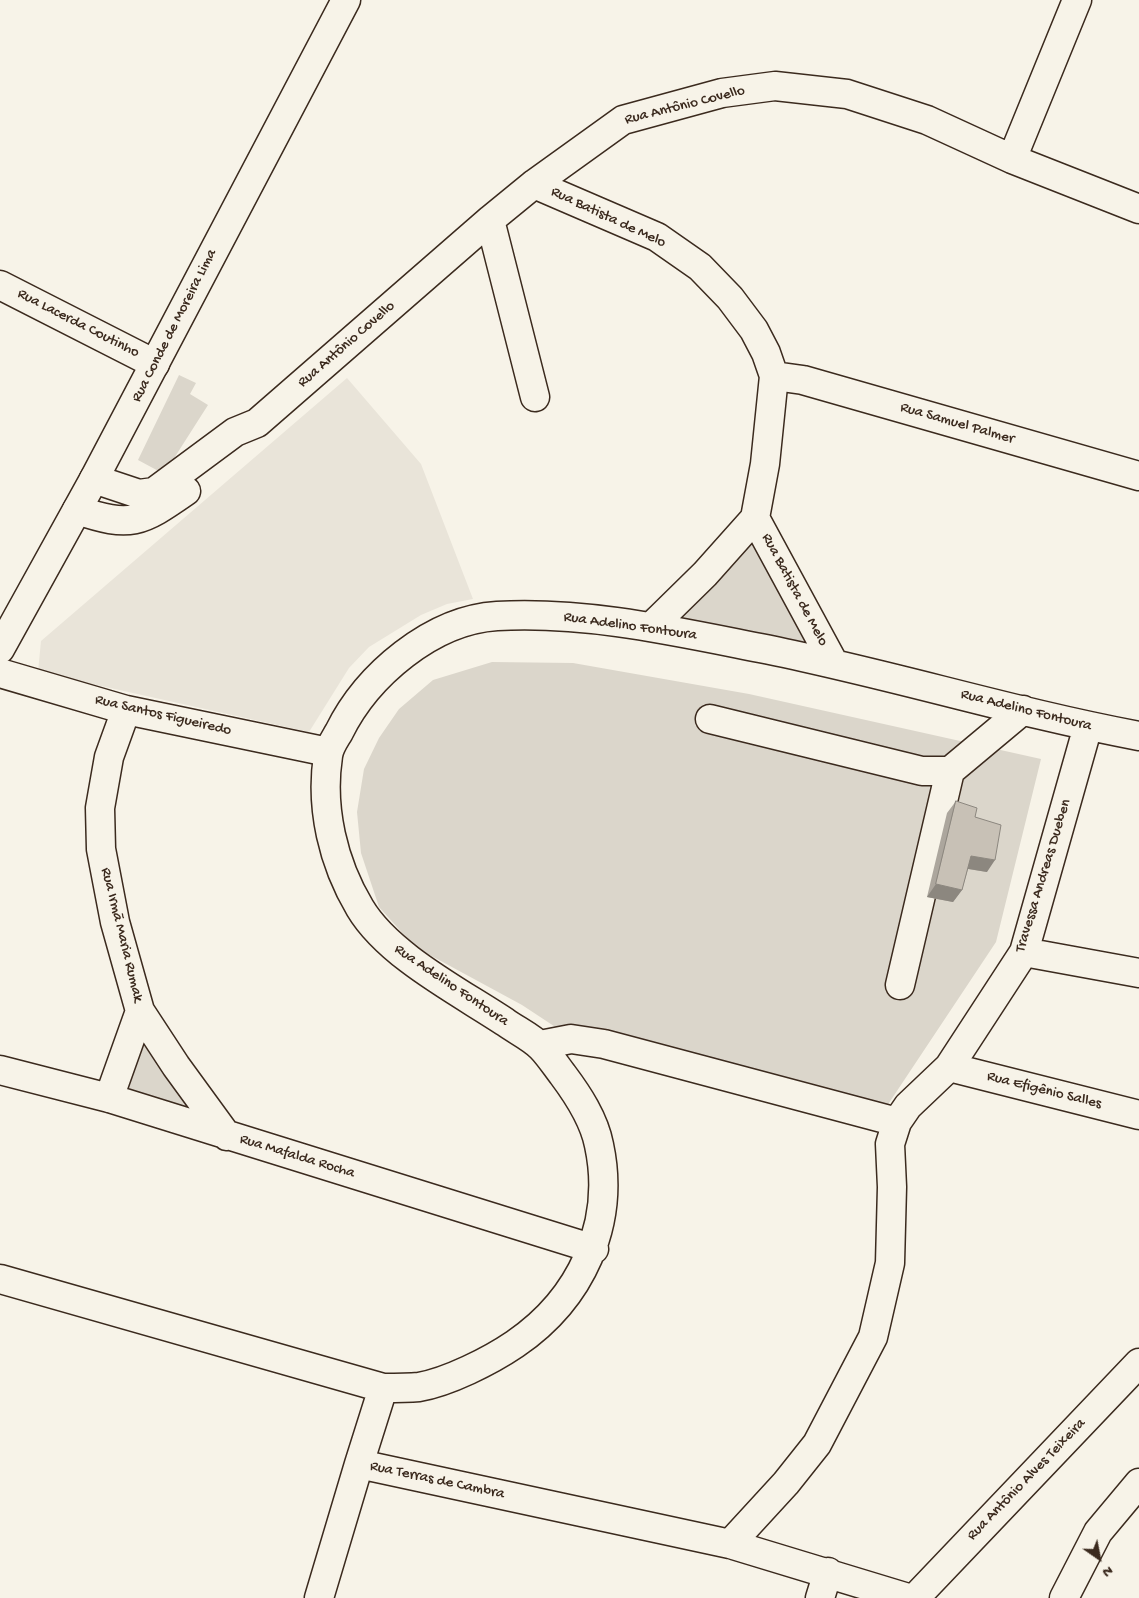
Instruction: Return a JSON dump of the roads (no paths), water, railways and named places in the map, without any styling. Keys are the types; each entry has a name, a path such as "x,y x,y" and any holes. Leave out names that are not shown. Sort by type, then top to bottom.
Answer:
{"street":[{"name":"Rua Conde de Moreira Lima","path":"0,649 156,364 346,0"},
{"path":"1012,159 1077,0"},
{"name":"Rua Antônio Covello","path":"76,510 107,520 124,521 141,518 160,509 223,461 247,440 257,423 490,220 534,184 622,120 722,93 775,86 847,94 928,120 1012,159 1139,209"},
{"name":"Rua Batista de Melo","path":"534,184 657,237 700,267 730,298 754,330 766,353 774,376 766,464 755,518 704,574 651,627"},
{"path":"490,220 535,396"},
{"name":"Rua Lacerda Coutinho","path":"0,285 156,364"},
{"name":"Rua Samuel Palmer","path":"774,376 803,380 1139,476"},
{"name":"Rua Antônio Covello","path":"94,480 139,494 154,492 235,432 257,423"},
{"name":"Rua Batista de Melo","path":"755,518 834,662"},
{"name":"Rua Adelino Fontoura","path":"383,1388 422,1386 454,1375 504,1352 526,1336 550,1315 567,1295 594,1249 601,1225 603,1206 599,1144 591,1122 576,1092 540,1045 395,950 373,928 346,885 326,821 328,752 344,721 360,698 406,654 431,637 467,621 495,616 570,617 651,627 834,662 1088,726 1139,736"},
{"name":"Rua Santos Figueiredo","path":"0,673 126,710 328,752"},
{"name":"Rua Irmã Maria Rumak","path":"126,710 109,757 100,808 101,849 115,922 140,1011 176,1066 227,1136"},
{"path":"900,985 950,771 1023,710"},
{"path":"710,719 922,771 950,771"},
{"name":"Travessa Andreas Dueben","path":"897,1122 908,1106 949,1067 1024,952 1088,726"},
{"path":"1024,952 1139,973"},
{"path":"109,1098 140,1011"},
{"path":"540,1045 570,1039 604,1044 897,1122 890,1144 892,1187 890,1262 873,1337 817,1444 786,1483 730,1544"},
{"name":"Rua Efigênio Salles","path":"949,1067 1139,1115"},
{"name":"Rua Mafalda Rocha","path":"0,1070 109,1098 594,1249"},
{"path":"4,1278 383,1388"},
{"name":"Rua Antônio Alves Teixeira","path":"915,1598 1139,1363"},
{"name":"Rua Terras de Cambra","path":"383,1388 359,1464 730,1544 828,1572 908,1598"},
{"path":"319,1598 359,1464"},
{"path":"1064,1598 1098,1532 1139,1483"},
{"path":"820,1598 828,1572"}]}
